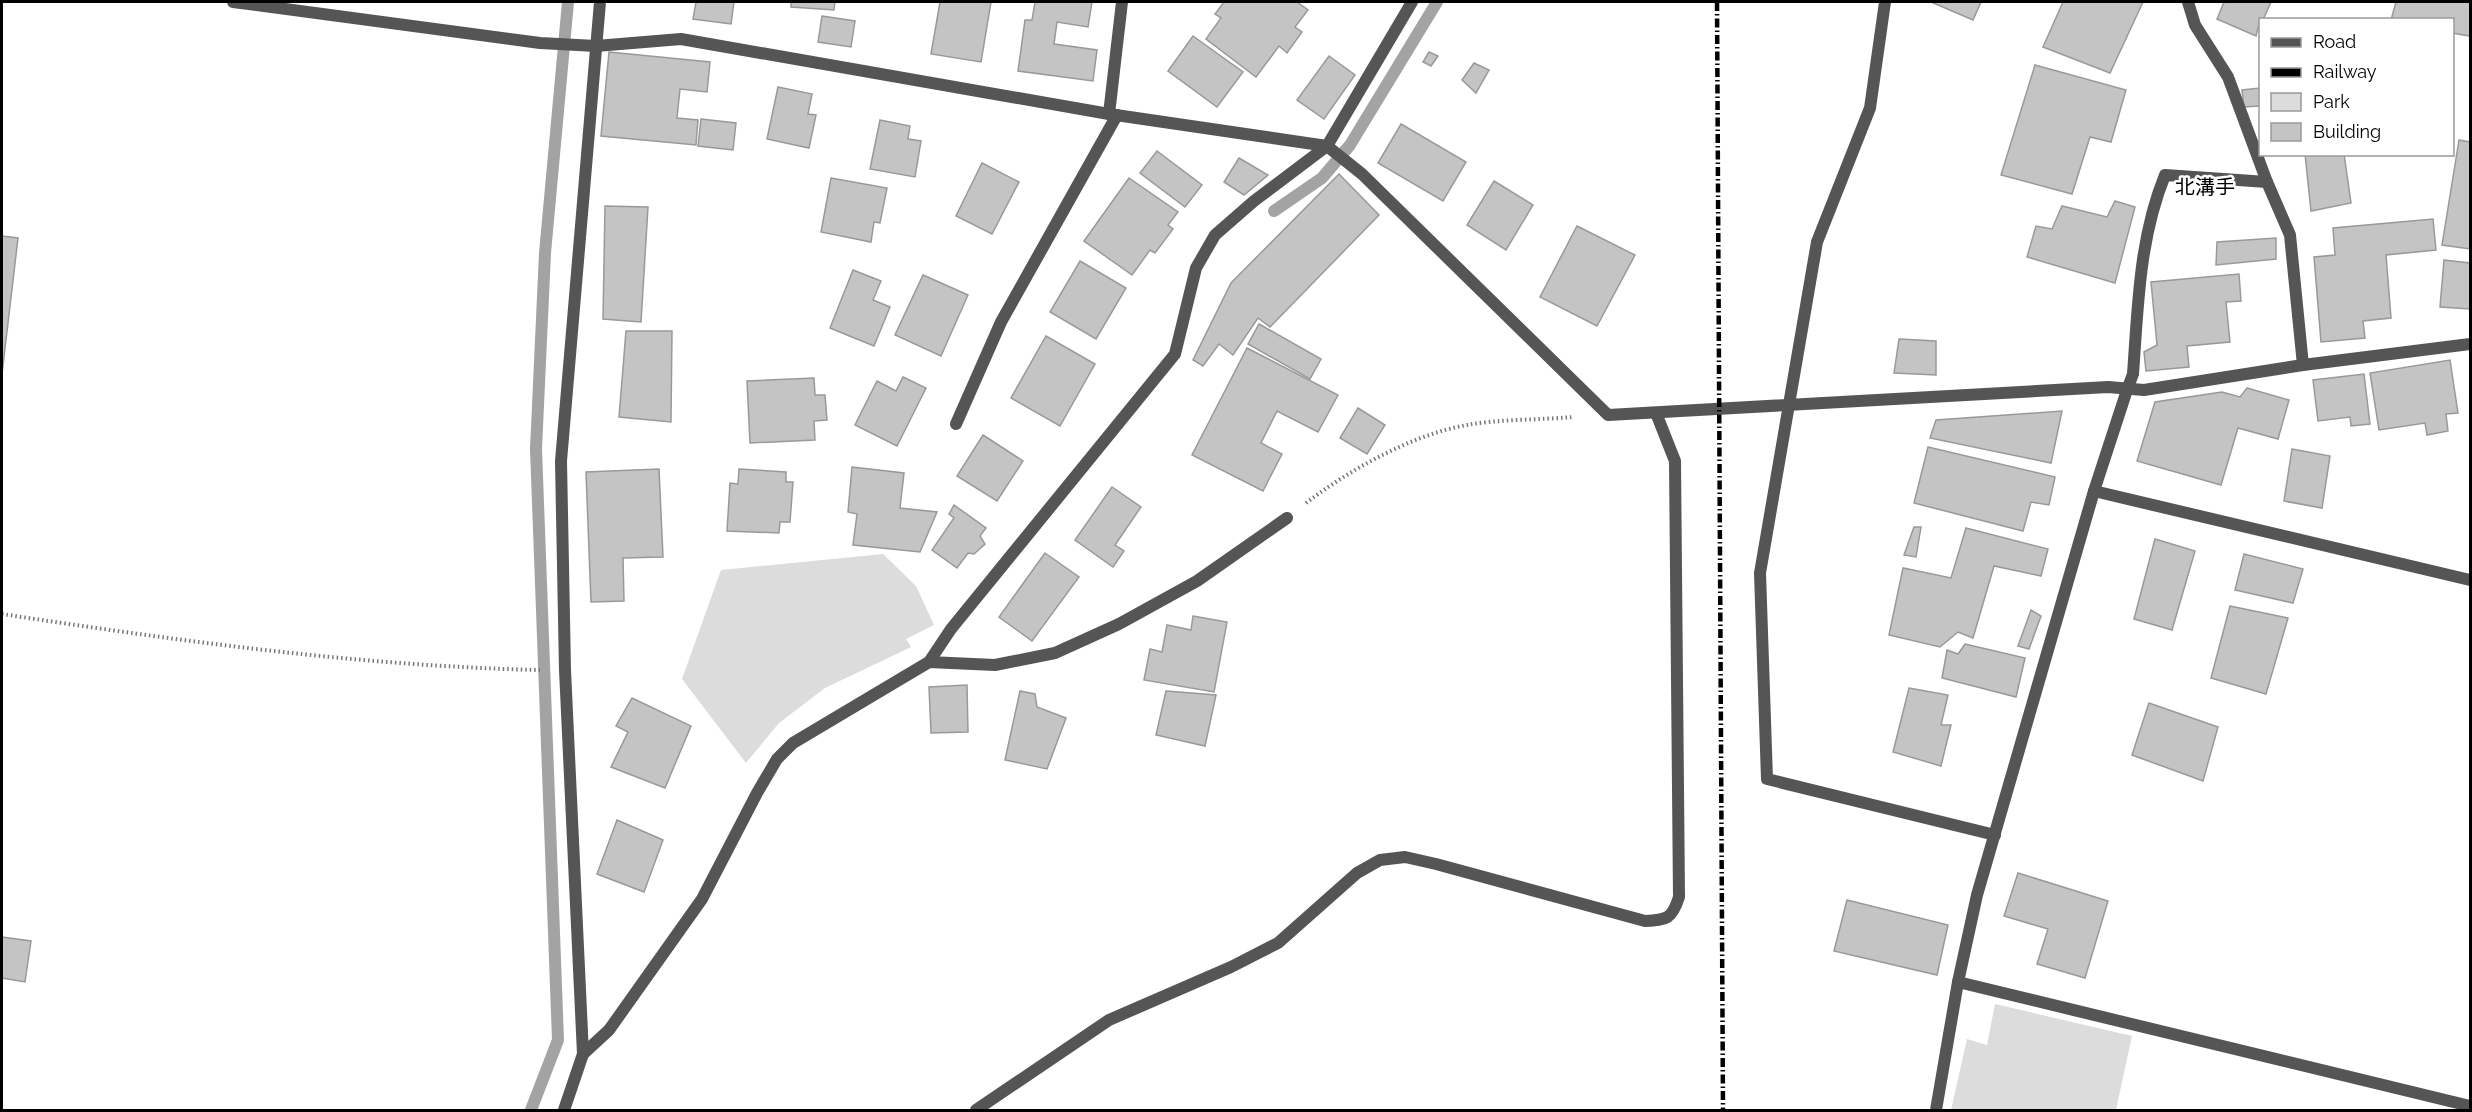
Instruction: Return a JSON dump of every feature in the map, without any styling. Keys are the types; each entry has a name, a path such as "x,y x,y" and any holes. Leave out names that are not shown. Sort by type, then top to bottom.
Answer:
{"street":[{"path":"233,2 540,44 596,46 681,39 1336,153 1362,174 1608,415 2108,387 2144,390 2303,365 2470,344"},
{"path":"564,1110 583,1054 566,670 561,461 600,2"},
{"path":"956,424 1001,322 1113,114 1122,2"},
{"path":"583,1054 609,1030 702,899 777,759 793,743 929,662 951,629 1174,354 1196,268 1215,235 1254,201 1336,153 1412,2"},
{"path":"1885,2 1870,108 1817,242 1760,573 1767,779 1995,835"},
{"path":"2188,2 2195,25 2228,77 2267,182 2290,235 2303,365"},
{"path":"1936,1110 1958,982 1977,895 2094,491 2133,374 2141,258 2153,204 2165,175 2267,182"},
{"path":"976,1110 1108,1020 1222,972 1278,943 1357,873 1380,860 1405,857 1436,864 1645,921 1663,920 1674,913 1679,897 1676,461 1656,413"},
{"path":"2094,491 2470,580"},
{"path":"929,662 995,665 1055,653 1119,624 1197,581 1287,518"},
{"path":"1958,982 2470,1106"}],"path":[{"path":"1287,518 1336,480 1414,440 1467,425 1608,415"},
{"path":"2,614 124,633 429,667 524,670"}],"green space":[{"path":"883,554 916,586 934,625 906,639 911,647 825,688 779,723 746,763 682,679 721,570"},
{"path":"1995,1004 2132,1036 2116,1110 1951,1110 1967,1039 1987,1045"}],"building":[{"path":"696,2 734,2 731,24 693,19"},
{"path":"791,2 835,2 834,10 791,7"},
{"path":"940,2 991,2 981,62 931,54"},
{"path":"1035,2 1092,2 1088,27 1057,22 1054,44 1097,50 1093,81 1018,71 1025,20 1032,20"},
{"path":"1224,2 1297,2 1308,10 1295,27 1302,32 1287,53 1279,46 1256,77 1206,39 1221,18 1215,14"},
{"path":"1931,2 1981,2 1973,20"},
{"path":"2063,2 2143,2 2110,73 2043,47"},
{"path":"2224,2 2271,2 2264,18 2259,18 2256,36 2217,19"},
{"path":"2396,2 2470,2 2470,36 2454,33 2454,18 2392,18"},
{"path":"822,16 855,21 851,47 818,42"},
{"path":"1193,36 1243,72 1217,107 1168,71"},
{"path":"609,52 710,62 707,92 680,89 677,118 698,120 696,145 601,136"},
{"path":"1429,52 1438,56 1431,66 1423,62"},
{"path":"1329,56 1355,75 1324,119 1297,100"},
{"path":"1474,63 1489,70 1476,93 1462,80"},
{"path":"2035,65 2126,90 2111,142 2090,137 2072,194 2001,175"},
{"path":"778,87 812,94 808,114 816,115 809,148 767,139"},
{"path":"2259,88 2259,106 2244,107 2242,90"},
{"path":"701,119 736,123 733,150 698,146"},
{"path":"880,120 910,126 908,139 921,141 915,177 870,169"},
{"path":"1401,124 1466,162 1443,201 1378,163"},
{"path":"2459,140 2470,142 2470,249 2442,245"},
{"path":"1157,151 1202,185 1185,207 1140,173"},
{"path":"2305,156 2344,156 2351,203 2311,211"},
{"path":"1239,158 1268,175 1244,195 1224,182"},
{"path":"982,163 1019,182 992,234 956,216"},
{"path":"1339,174 1379,215 1270,327 1258,318 1233,355 1219,344 1203,366 1193,360 1231,283"},
{"path":"831,178 887,188 880,223 874,222 871,242 821,232"},
{"path":"1129,178 1178,212 1168,225 1173,229 1155,253 1150,250 1132,275 1084,241"},
{"path":"1494,181 1533,205 1506,250 1467,225"},
{"path":"2115,201 2135,207 2115,283 2027,257 2036,226 2052,229 2062,206 2107,217"},
{"path":"605,206 648,207 641,322 603,319"},
{"path":"2433,219 2436,250 2386,255 2391,318 2363,321 2365,338 2321,342 2314,257 2335,255 2333,228"},
{"path":"1577,226 1635,255 1597,326 1540,297"},
{"path":"2,236 18,238 2,374"},
{"path":"2276,238 2276,259 2216,265 2217,242"},
{"path":"2444,260 2470,263 2470,309 2440,307"},
{"path":"1080,261 1126,288 1096,339 1050,312"},
{"path":"853,270 881,281 873,300 890,307 874,346 830,328"},
{"path":"2239,274 2241,301 2226,302 2230,342 2187,346 2189,367 2146,371 2144,352 2157,345 2151,282"},
{"path":"923,275 968,295 941,356 895,335"},
{"path":"1259,324 1321,359 1310,379 1248,344"},
{"path":"626,331 672,331 671,422 619,417"},
{"path":"1046,336 1095,364 1060,426 1011,398"},
{"path":"1899,339 1936,341 1936,375 1894,373"},
{"path":"1247,348 1338,395 1318,432 1277,411 1261,443 1282,454 1263,491 1192,455"},
{"path":"2450,360 2458,413 2446,414 2448,431 2427,435 2425,423 2379,430 2370,373"},
{"path":"2364,374 2370,424 2351,426 2350,417 2318,421 2313,380"},
{"path":"903,377 926,388 897,446 855,425 877,381 896,391"},
{"path":"814,378 815,395 825,395 827,420 814,421 815,440 750,443 747,381"},
{"path":"2247,388 2289,400 2278,439 2238,428 2221,485 2137,461 2155,402 2222,392 2240,397"},
{"path":"1358,408 1385,425 1367,454 1340,438"},
{"path":"2062,411 2051,463 1930,438 1936,420"},
{"path":"983,435 1023,461 997,501 957,476"},
{"path":"1928,447 2055,477 2049,505 2031,502 2023,531 1914,503"},
{"path":"2292,449 2330,456 2322,508 2284,501"},
{"path":"852,467 904,473 900,508 937,512 920,552 853,545 857,514 848,512"},
{"path":"659,469 663,557 623,558 624,601 591,602 586,472"},
{"path":"739,469 786,472 786,482 793,482 790,522 780,522 779,533 727,531 730,483 738,484"},
{"path":"1112,487 1141,507 1115,545 1124,551 1113,567 1075,540"},
{"path":"954,505 986,528 980,536 985,544 974,554 968,553 957,568 932,550 954,518 949,514"},
{"path":"1914,527 1921,527 1916,557 1904,555"},
{"path":"1966,528 2048,549 2041,576 1994,566 1973,638 1958,632 1940,647 1889,635 1903,568 1951,578"},
{"path":"2155,539 2195,551 2172,630 2134,619"},
{"path":"1045,553 1079,577 1032,641 999,617"},
{"path":"2244,554 2303,569 2293,603 2235,590"},
{"path":"2230,606 2288,618 2266,694 2211,678"},
{"path":"2031,610 2041,616 2029,649 2018,646"},
{"path":"1193,616 1227,622 1214,692 1144,680 1150,649 1162,652 1167,625 1191,630"},
{"path":"1965,644 2025,658 2016,697 1942,678 1947,650 1958,654"},
{"path":"967,685 968,732 931,733 929,687"},
{"path":"1909,688 1948,695 1941,725 1951,725 1941,766 1893,752"},
{"path":"1020,691 1035,694 1037,707 1066,718 1047,769 1005,760"},
{"path":"1166,691 1216,695 1205,746 1156,735"},
{"path":"632,698 691,726 665,788 611,767 628,732 616,726"},
{"path":"2149,703 2218,727 2203,781 2132,755"},
{"path":"617,820 663,840 644,892 597,874"},
{"path":"2018,873 2108,901 2085,978 2037,964 2048,929 2004,916"},
{"path":"1847,900 1948,925 1937,975 1834,951"},
{"path":"2,937 31,941 25,982 2,978"}],"waterway":[{"path":"531,1110 558,1040 536,449 545,253 568,2"},
{"path":"1274,211 1322,178 1350,145 1437,2"}],"railway":[{"path":"1717,2 1723,1110"}],"district":[{"name":"北溝手","path":"2205,187"}]}
